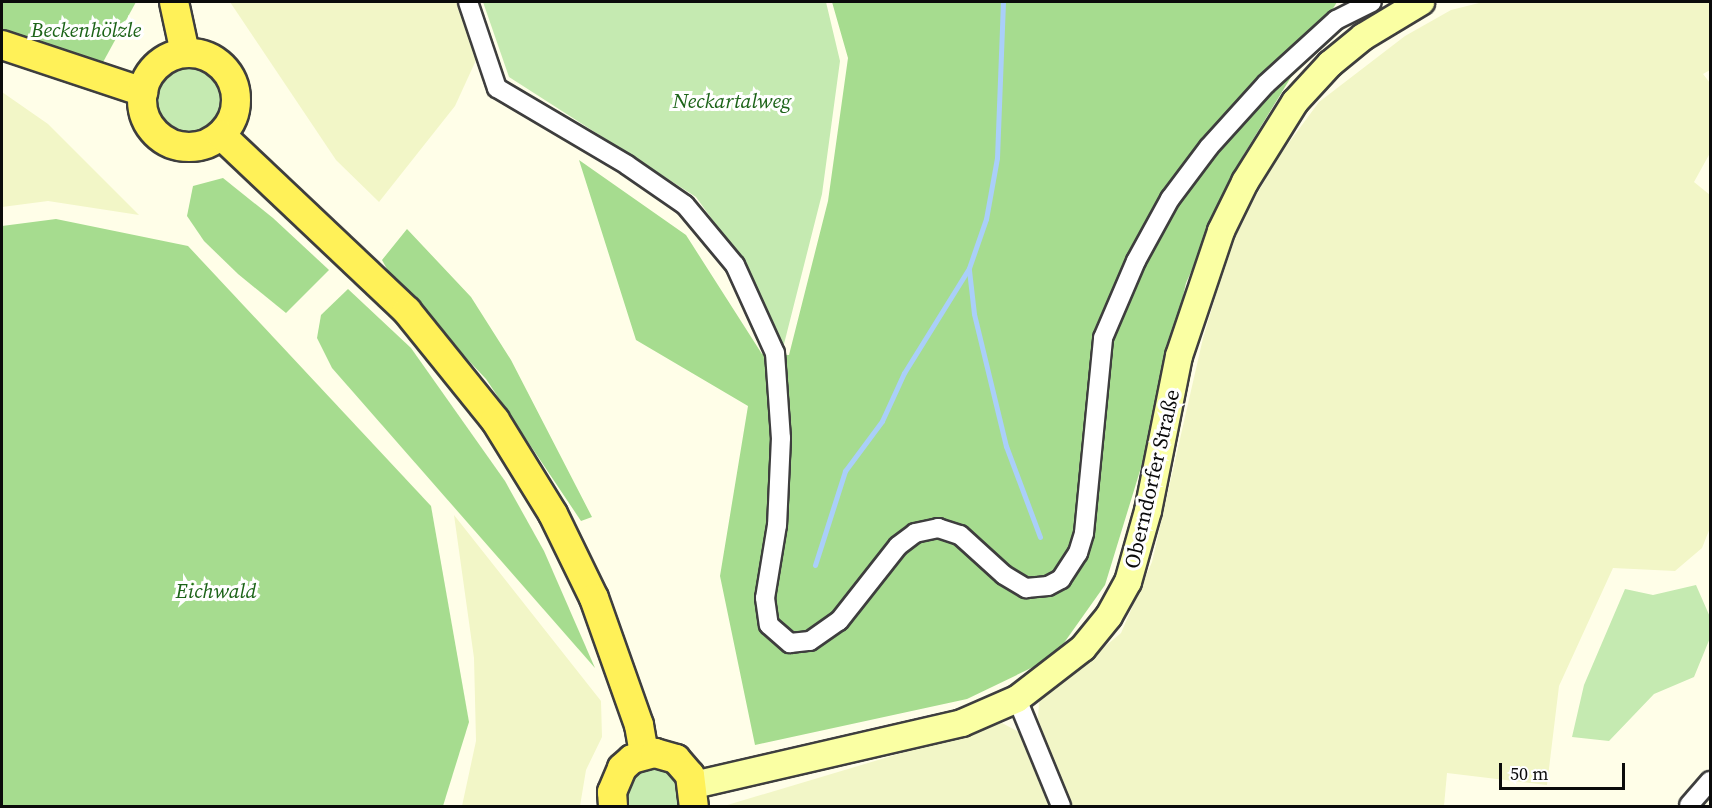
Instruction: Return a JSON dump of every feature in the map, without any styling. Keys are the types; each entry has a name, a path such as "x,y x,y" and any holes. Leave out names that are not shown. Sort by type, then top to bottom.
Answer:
{"main road":[{"path":"174,2 185,53"},
{"path":"2,45 143,92"},
{"path":"185,53 213,60 233,81 236,110 221,135 195,147 167,142 147,121 143,92 158,66 185,53"},
{"path":"221,135 407,311 495,420 553,514 594,598 639,725 644,754"},
{"path":"613,807 615,779 622,768 644,754 676,759 694,796"}],"street":[{"path":"468,2 497,88 627,165 685,205 735,265 775,354 781,438 777,525 765,598 769,625 790,643 810,641 839,621 898,546 915,533 938,528 960,535 1004,575 1026,588 1048,586 1061,579 1078,553 1084,533 1103,338 1148,240 1170,199 1209,147 1266,84 1336,20 1372,2"},
{"name":"Oberndorfer Straße","path":"694,796 962,723 1017,699 1083,648 1109,616 1128,582 1146,520 1179,356 1200,288 1221,231 1265,145 1295,102 1330,64 1363,37 1418,2"},
{"path":"1017,699 1060,807"},
{"path":"1689,806 1710,781"}],"green space":[{"name":"Beckenhölzle","path":"2,2 136,2 102,64 2,36"},
{"path":"230,2 458,2 477,58 455,106 379,202 336,160"},
{"name":"Neckartalweg","path":"483,2 826,2 840,61 822,194 783,348 737,254 696,197 509,77"},
{"path":"832,2 1337,2 1244,154 1186,283 1154,425 1105,585 1054,657 967,699 755,745 720,576 748,406 636,340 579,160 686,235 762,354 789,355 828,201 848,58"},
{"path":"1483,2 1710,2 1710,70 1703,74 1710,83 1710,153 1694,182 1710,195 1710,528 1702,548 1675,571 1613,568 1559,686 1547,785 1447,773 1444,806 1070,806 1038,719 1039,702 1121,633 1152,562 1203,338 1235,232 1279,156 1319,102 1405,36 1451,10"},
{"path":"190,67 203,70 213,77 220,87 223,100 220,113 213,123 203,130 190,133 177,130 167,123 160,113 157,100 160,87 167,77 177,70"},
{"path":"2,92 48,124 139,215 48,201 2,207"},
{"path":"223,178 273,218 329,270 286,313 238,274 204,241 187,216 193,186"},
{"name":"Eichwald","path":"56,219 188,246 431,506 469,722 443,806 2,806 2,226"},
{"path":"407,229 471,297 511,360 592,517 581,521 486,379 393,280 382,260"},
{"path":"348,289 411,348 505,481 544,551 595,668 332,368 317,338 321,315"},
{"path":"454,515 601,701 602,737 586,770 580,806 462,806 476,741 474,658"},
{"path":"1696,585 1710,617 1710,638 1694,677 1654,694 1609,741 1572,737 1584,685 1625,589 1653,595"},
{"path":"1002,723 1019,732 1050,806 724,806"},
{"path":"643,763 678,770 685,806 625,806 624,783"}],"waterway":[{"path":"815,565 845,471 882,421 904,373 969,268 986,219 997,158 1003,2"},
{"path":"969,270 974,314 1006,446 1040,537"}]}
